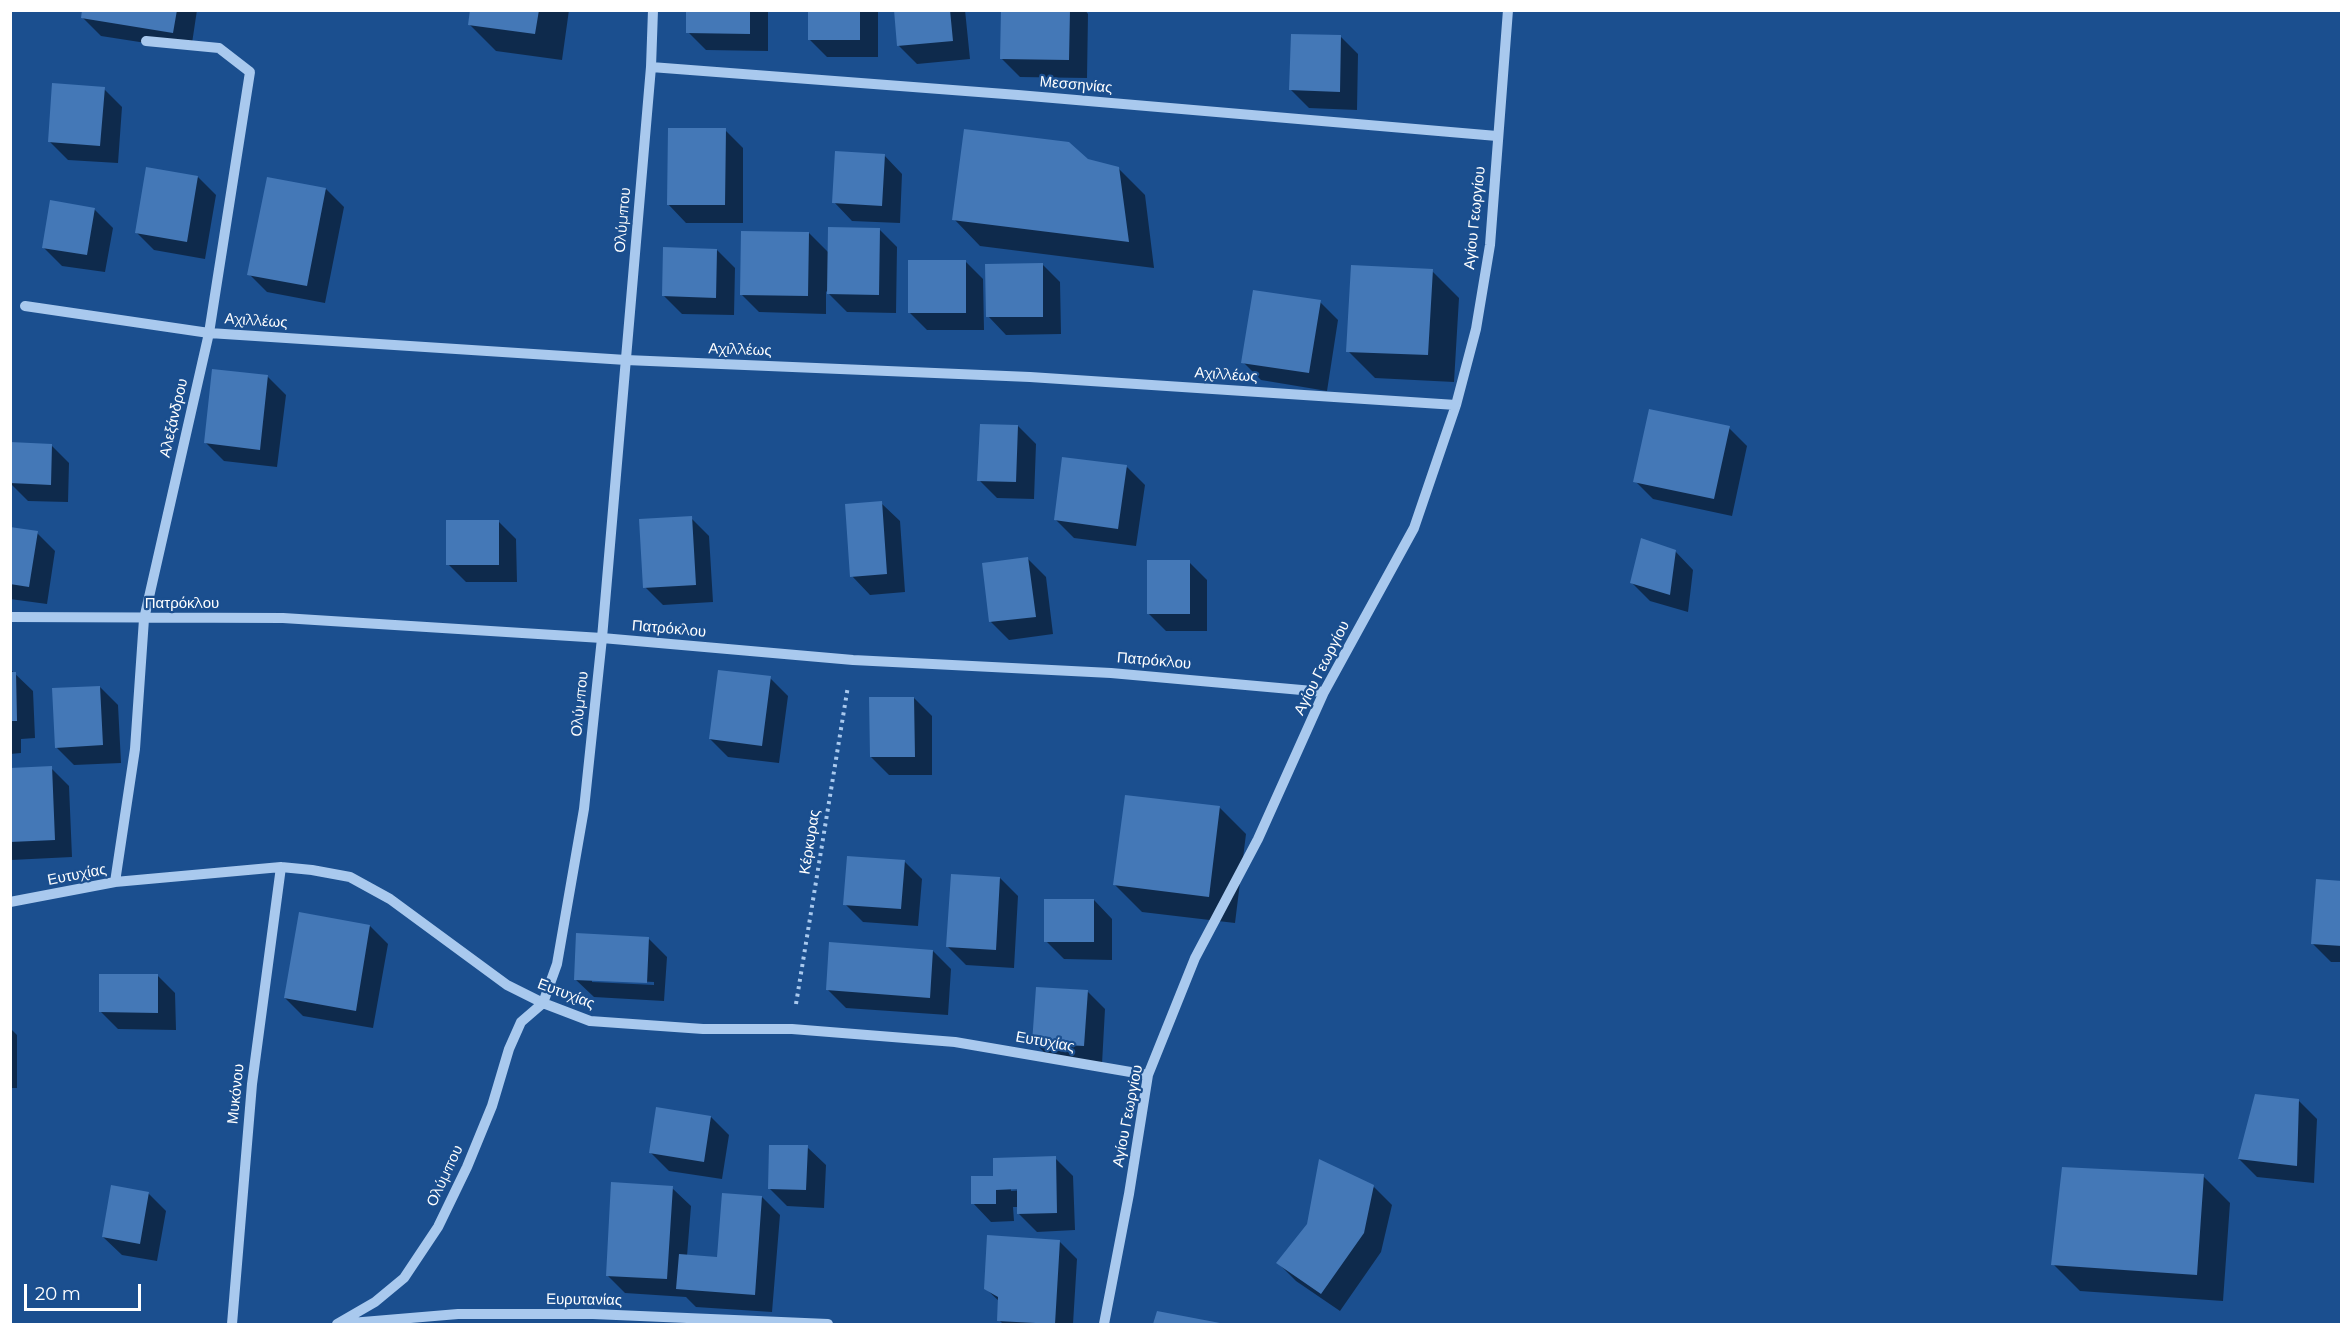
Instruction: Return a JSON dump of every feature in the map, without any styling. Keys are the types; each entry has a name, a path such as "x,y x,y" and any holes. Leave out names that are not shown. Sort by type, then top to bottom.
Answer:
{"street":[{"name":"Ολύμπου","path":"338,1324 375,1302 404,1278 438,1227 492,1106 508,1049 521,1022 543,1003 557,964 584,809 602,638 651,68 653,10"},
{"name":"Αγίου Γεωργίου","path":"1104,1324 1129,1194 1148,1075 1195,958 1258,839 1324,692 1414,528 1456,405 1476,328 1490,245 1508,10"},
{"name":"Αλεξάνδρου","path":"116,882 135,749 144,619 209,333 250,72 219,48 146,41"},
{"name":"Μεσσηνίας","path":"651,68 1018,95 1497,136"},
{"name":"Αχιλλέως","path":"25,306 209,333 626,360 1030,377 1456,405"},
{"name":"Πατρόκλου","path":"10,616 144,619 283,618 602,638 852,660 1111,673 1324,692"},
{"name":"Ευτυχίας","path":"10,902 116,882 281,867 350,877 390,899 507,986 590,1021 703,1029 792,1029 955,1042 1148,1075"},
{"name":"Μυκόνου","path":"232,1324 252,1084 281,867"},
{"name":"Ευρυτανίας","path":"338,1324 458,1314 593,1314 828,1324"}],"path":[{"name":"Κέρκυρας","path":"792,1029 852,660"}],"building":[{"path":"82,10 177,10 173,33 81,18"},
{"path":"470,10 539,10 535,34 468,25"},
{"path":"686,10 750,10 750,34 686,33"},
{"path":"808,10 860,10 860,40 808,40"},
{"path":"894,10 950,10 953,41 897,46"},
{"path":"1001,10 1070,10 1069,60 1000,59"},
{"path":"1291,34 1341,35 1340,92 1289,90"},
{"path":"52,83 105,87 100,146 48,142"},
{"path":"668,128 726,128 725,205 667,205"},
{"path":"964,129 1069,142 1088,159 1119,167 1129,242 952,220"},
{"path":"835,151 885,154 882,206 832,203"},
{"path":"146,167 198,176 187,242 135,233"},
{"path":"267,177 326,188 307,286 247,275"},
{"path":"50,200 95,208 87,255 42,248"},
{"path":"828,227 880,228 879,295 827,294"},
{"path":"741,231 809,232 808,296 740,295"},
{"path":"663,247 717,249 716,298 662,296"},
{"path":"908,260 966,260 966,313 908,313"},
{"path":"1043,263 1043,317 986,317 985,264"},
{"path":"1351,265 1433,269 1428,355 1346,352"},
{"path":"1253,290 1321,300 1309,373 1241,363"},
{"path":"212,369 268,375 260,450 204,443"},
{"path":"1649,409 1730,426 1714,499 1633,482"},
{"path":"980,424 1018,425 1016,482 977,481"},
{"path":"10,442 52,444 51,485 10,483"},
{"path":"1062,457 1127,465 1118,529 1054,520"},
{"path":"882,501 887,574 850,577 845,504"},
{"path":"692,516 696,585 643,588 639,519"},
{"path":"446,520 499,520 499,565 446,565"},
{"path":"10,527 38,531 29,587 10,584"},
{"path":"1641,538 1676,550 1670,595 1630,583"},
{"path":"1028,557 1036,617 989,622 982,563"},
{"path":"1147,560 1190,560 1190,614 1147,614"},
{"path":"718,670 771,676 762,746 709,739"},
{"path":"10,672 16,672 17,721 10,721"},
{"path":"100,686 103,745 55,748 52,688"},
{"path":"869,697 914,697 915,757 870,757"},
{"path":"52,766 55,840 10,842 10,768"},
{"path":"1125,795 1220,806 1209,897 1113,885"},
{"path":"847,856 905,860 901,909 843,905"},
{"path":"951,874 1000,877 996,950 946,947"},
{"path":"2316,879 2342,881 2342,946 2311,944"},
{"path":"1044,899 1094,899 1094,942 1044,942"},
{"path":"299,912 370,925 356,1011 284,998"},
{"path":"576,933 649,937 647,983 574,980"},
{"path":"829,942 933,950 930,998 826,990"},
{"path":"99,974 158,974 158,1013 99,1012"},
{"path":"1036,987 1088,990 1084,1046 1032,1043"},
{"path":"2255,1094 2299,1099 2297,1166 2238,1159"},
{"path":"656,1107 711,1116 704,1162 649,1153"},
{"path":"769,1145 808,1145 806,1190 768,1189"},
{"path":"1056,1156 1057,1213 1017,1214 1017,1189 996,1190 996,1204 971,1204 971,1176 993,1176 993,1158"},
{"path":"1319,1159 1374,1185 1364,1233 1321,1294 1276,1263 1307,1224"},
{"path":"2062,1167 2204,1174 2197,1275 2051,1265"},
{"path":"611,1182 673,1186 667,1279 606,1276"},
{"path":"111,1185 149,1192 140,1244 102,1237"},
{"path":"722,1193 762,1196 755,1295 676,1289 679,1254 717,1257"},
{"path":"987,1235 1060,1240 1055,1324 997,1321 998,1297 984,1289"},
{"path":"1157,1311 1220,1323 1220,1324 1153,1324"}]}
